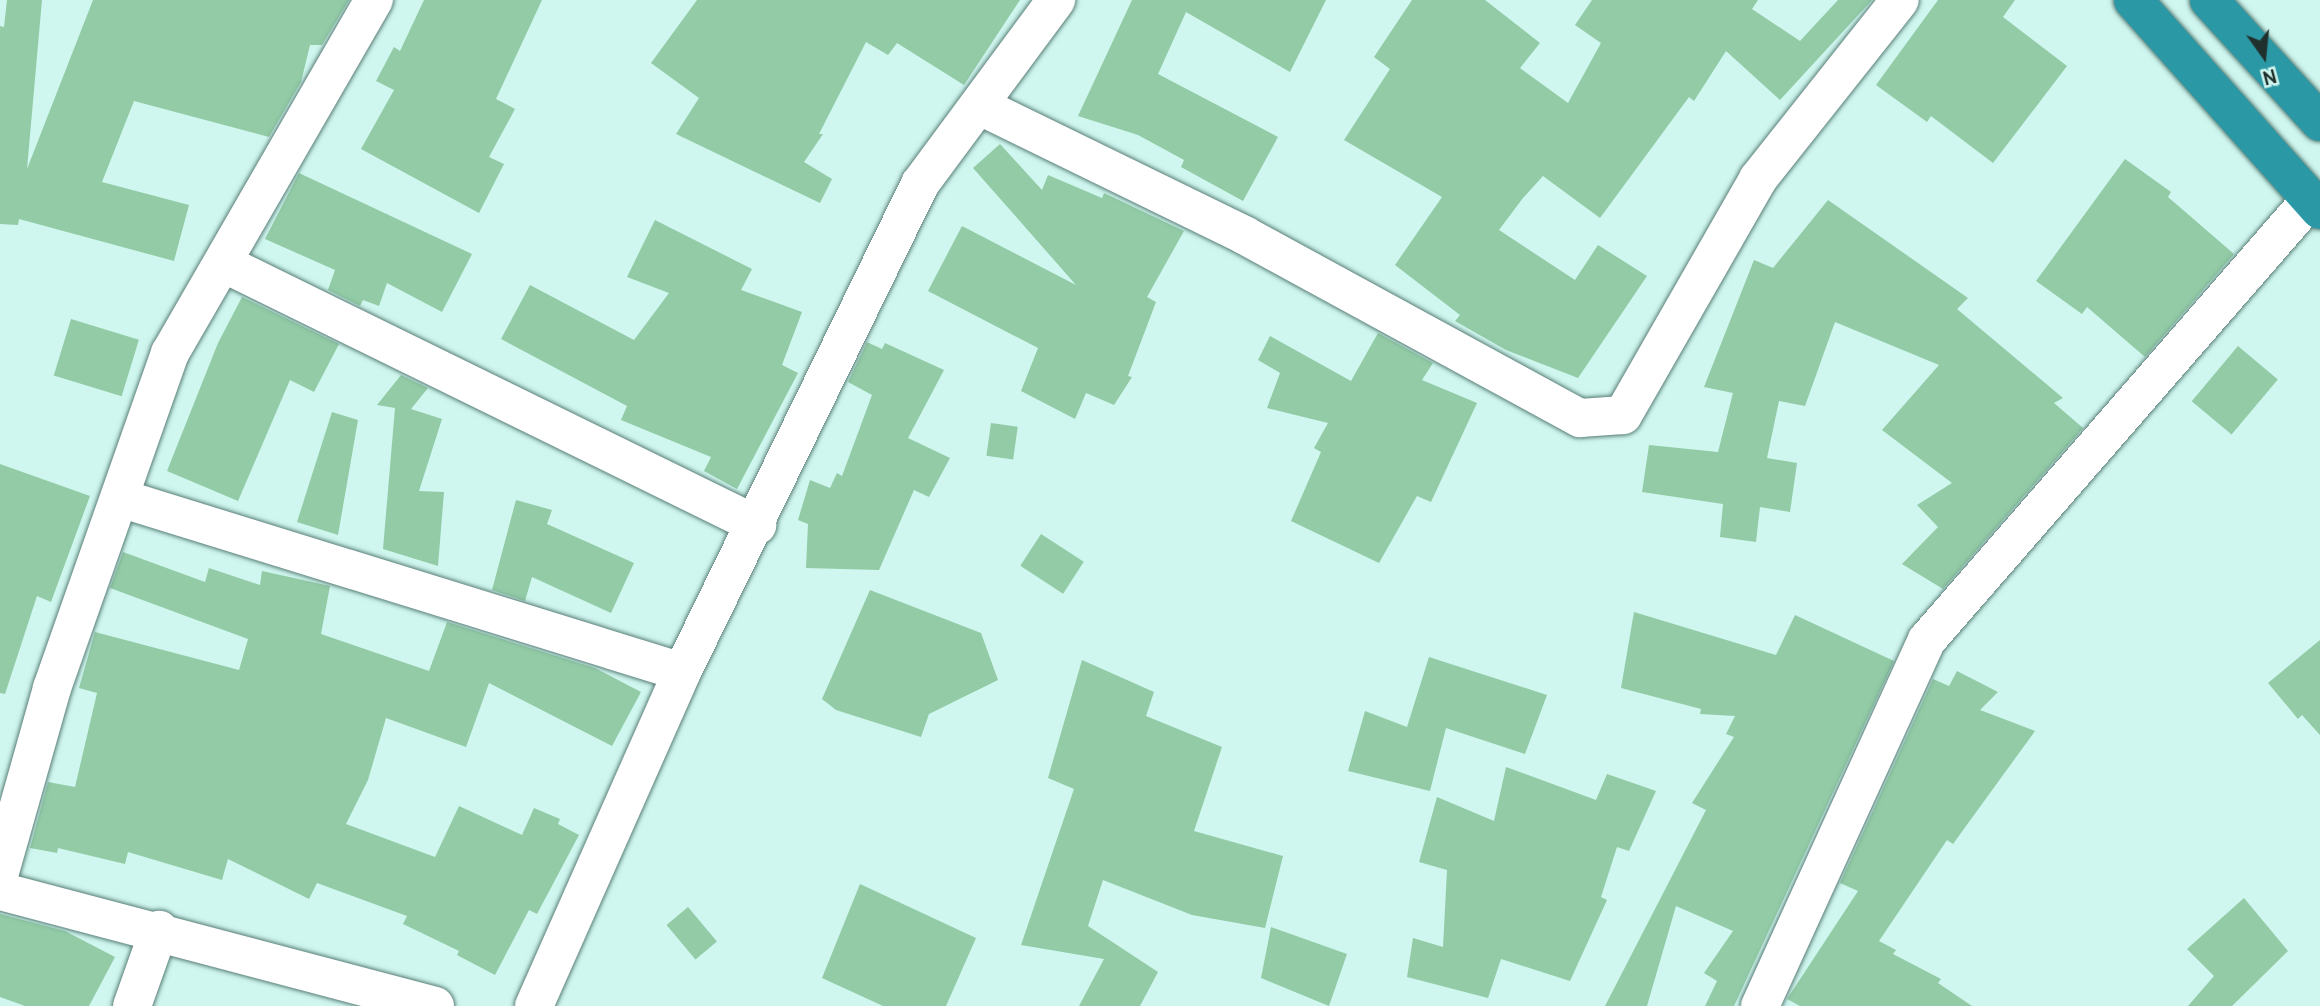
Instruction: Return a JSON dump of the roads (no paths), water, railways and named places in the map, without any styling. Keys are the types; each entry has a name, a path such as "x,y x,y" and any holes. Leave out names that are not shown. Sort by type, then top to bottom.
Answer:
{"highway":[{"path":"2133,0 2315,205"},
{"path":"2209,0 2320,122"}],"street":[{"path":"0,872 52,688 170,353 225,264 374,0"},
{"path":"534,1006 682,672 757,525 920,184 982,107 1056,0"},
{"path":"982,107 1244,235 1580,418 1623,415 1758,178 1900,0"},
{"path":"1764,1005 1927,640 2315,205"},
{"path":"225,264 757,525"},
{"path":"120,498 682,672"},
{"path":"0,891 159,930 435,1006"},
{"path":"132,1006 159,930"}]}
